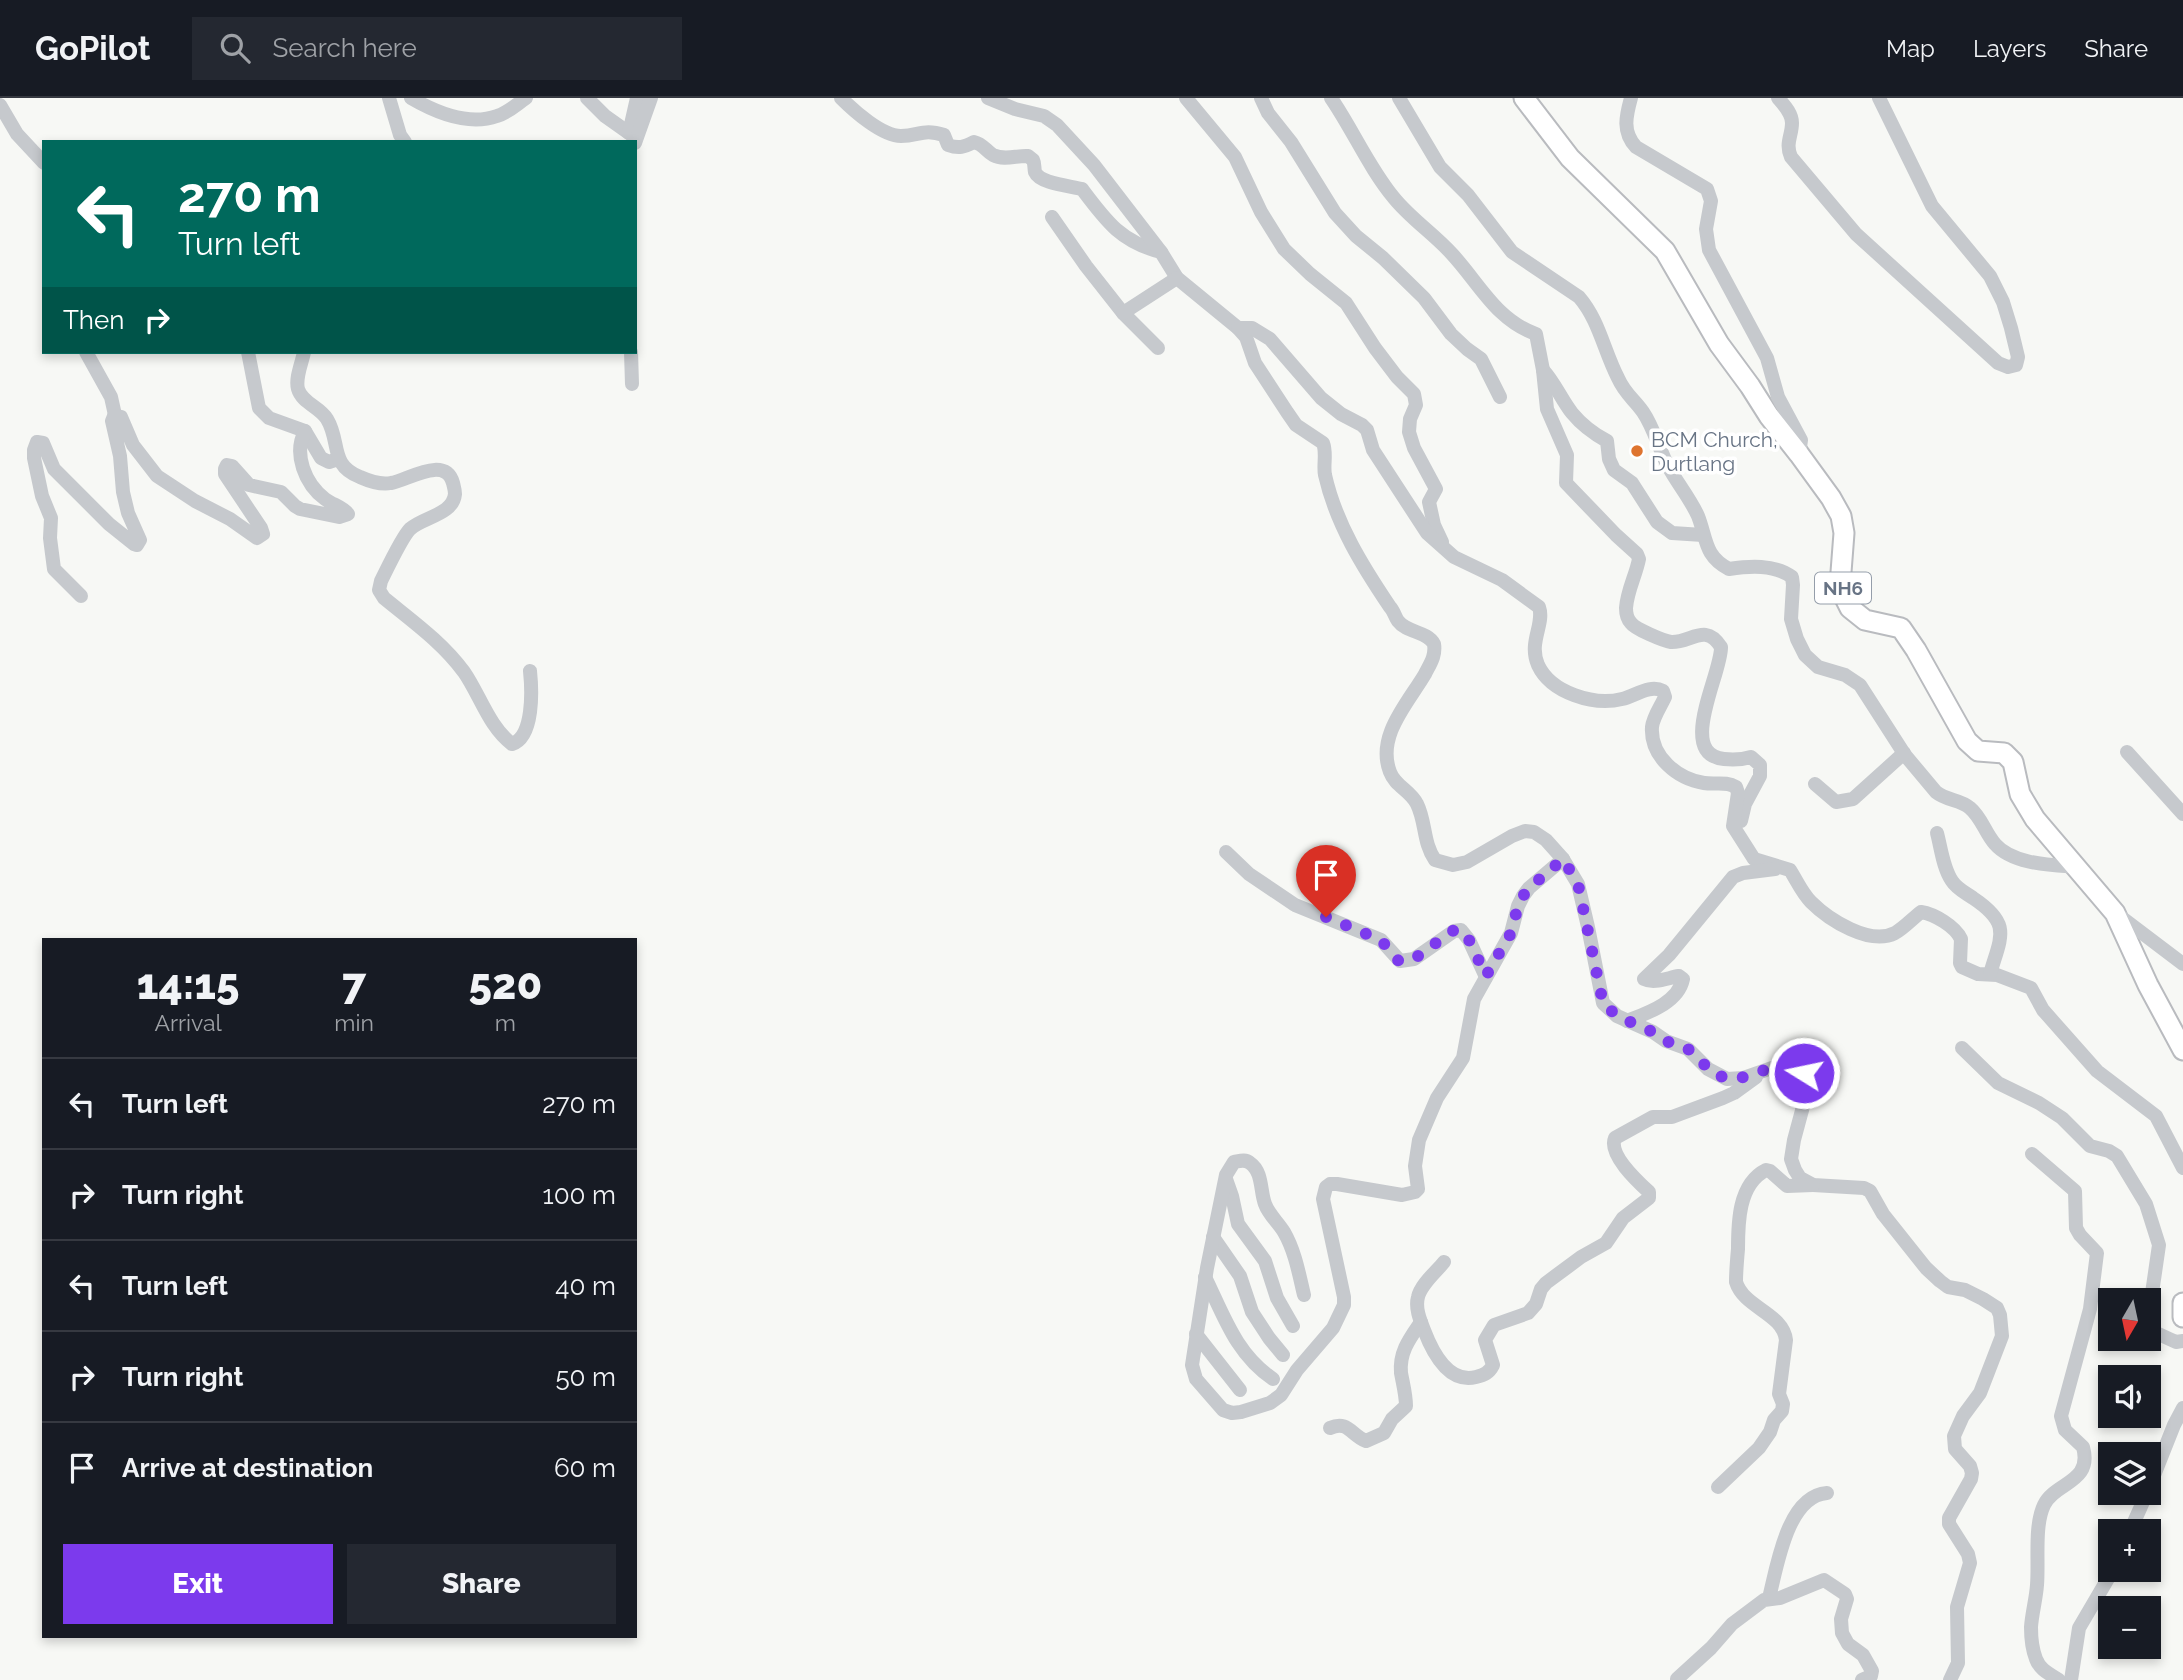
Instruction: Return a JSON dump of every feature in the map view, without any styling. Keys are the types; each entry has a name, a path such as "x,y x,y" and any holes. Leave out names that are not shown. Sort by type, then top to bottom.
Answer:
{"highway":[{"name":"NH6","path":"1524,98 1570,158 1665,251 1719,344 1831,498 1841,516 1844,533 1841,572 1850,608 1865,620 1901,628 1967,741 1978,751 2004,753 2013,762 2020,794 2026,805 2115,913 2148,985 2183,1050"},
{"path":"2183,1303 2183,1317"}],"street":[{"path":"389,98 404,140"},
{"path":"411,98 438,111 480,120 500,116 526,98"},
{"path":"587,98 604,116 633,138"},
{"path":"633,138 637,98"},
{"path":"633,138 651,98"},
{"path":"841,98 891,135 930,131 944,135 948,145 954,148 974,142 983,144 991,154 997,156 1028,156 1033,160 1035,173 1040,177 1083,189 1123,237 1142,247 1161,252"},
{"path":"988,98 1015,109 1044,116 1057,125 1094,165 1161,252 1177,278 1246,337 1255,363 1296,425 1315,436 1325,447 1325,474 1344,530 1366,571 1401,624 1429,638 1434,644 1432,660 1400,713 1386,743 1387,763 1393,778 1418,804 1433,857 1438,862 1448,864 1467,862 1512,836 1530,831 1546,840 1563,859 1578,884 1603,1003 1610,1011 1666,1041 1688,1049 1718,1076 1737,1079 1790,1063 1798,1066 1804,1073 1808,1088 1791,1159 1800,1178 1813,1185"},
{"path":"1186,98 1235,157 1261,212 1284,249 1346,303 1375,348 1397,377 1415,394 1416,405 1410,419 1409,432 1414,448 1436,489 1429,502 1434,526 1454,557"},
{"path":"1261,98 1268,113 1291,142 1335,213 1356,236 1424,298 1451,334 1480,359 1500,397"},
{"path":"1331,98 1394,199 1452,253 1483,293 1506,317 1519,328 1536,334 1544,370 1547,409 1567,455 1566,483 1639,559 1627,601 1626,610 1630,622 1635,627 1668,641 1705,634 1715,639 1721,647 1703,719 1703,740 1708,752 1716,758 1739,760 1751,757 1760,765 1760,776 1743,812 1743,843"},
{"path":"1399,98 1440,167 1468,195 1512,252 1579,297 1588,307 1624,391 1643,412 1668,466 1698,516 1712,555 1729,569 1756,566 1792,577 1791,619 1805,655 1818,667 1845,675 1860,685 1904,753 1936,792 1942,797 1970,807 1995,845 2026,861 2078,867"},
{"path":"1631,98 1626,120 1630,140 1636,147 1707,189 1710,201 1706,229 1709,250 1768,358 1778,397 1801,440 1799,454"},
{"path":"1778,98 1791,117 1788,142 1791,157 1856,234 1998,363 2008,367 2016,365 2018,357 2011,328 2003,302 1990,276 1932,206 1879,98"},
{"path":"0,105 17,134 42,161"},
{"path":"1052,217 1123,313 1158,348"},
{"path":"1123,313 1177,278"},
{"path":"1238,328 1252,327 1270,339 1321,398 1365,428 1373,450 1427,533 1454,557 1502,580 1539,607 1541,617 1534,639 1537,662 1543,672 1566,692 1586,699 1607,701 1653,688 1663,691 1665,697 1652,728 1657,748 1668,766 1683,777 1707,784 1730,784 1736,787 1738,793 1733,825 1754,859 1790,870 1802,891 1816,906 1847,928 1860,933 1874,936 1895,933 1920,912 1927,913 1959,934 1962,967 1978,974 1997,975 2031,988 2043,1010 2096,1071 2156,1116 2183,1168"},
{"path":"81,596 54,569 50,538 51,519 42,496 34,450 37,442 43,443 54,469 110,524 134,544 140,542 122,492 120,456 112,421 115,415 111,397 87,354"},
{"path":"248,354 260,408 269,418 305,430 321,458 329,462 338,459"},
{"path":"304,354 298,389 303,399 319,409 327,419 342,466 357,476 379,483 391,483 430,470 448,474 452,480 455,494 450,506 410,529 381,581 379,590 384,598 454,659 504,739 512,744 519,742 522,737 530,713 530,671"},
{"path":"631,354 632,384"},
{"path":"1544,370 1572,412 1590,431 1606,441 1614,470 1632,483 1657,522 1672,533 1703,535"},
{"path":"115,415 121,417 127,435 157,476 257,538 263,534 261,528 225,474 227,465 232,466 249,485 281,492 300,509 339,517 348,514 313,488 301,461 299,448 305,430"},
{"path":"2127,752 2183,814"},
{"path":"1815,784 1836,802 1853,799 1904,753"},
{"path":"1937,833 1950,878 1958,888 1983,905 2002,929 2001,941 1990,974"},
{"path":"1226,852 1249,874 1295,905 1381,940 1400,961 1414,959 1454,930 1461,930 1469,940 1486,976"},
{"path":"1304,1296 1291,1245 1283,1229 1265,1206 1259,1177 1252,1164 1247,1161 1234,1162 1225,1178 1192,1357 1193,1373 1223,1410 1232,1413 1270,1403 1287,1389 1297,1370 1334,1328 1344,1297 1323,1199 1326,1187 1337,1184 1402,1195 1418,1189 1415,1166 1419,1140 1433,1106 1463,1058 1472,1006 1511,933 1523,896 1563,859"},
{"path":"1627,1021 1665,1003 1681,987 1683,979 1679,976 1651,981 1644,979 1669,955 1733,877 1743,873 1787,868"},
{"path":"2115,913 2183,964"},
{"path":"1962,1048 1998,1083 2039,1103 2062,1118 2090,1146 2117,1156 2146,1204 2159,1245 2150,1307 2149,1323 2152,1332 2176,1342 2183,1341"},
{"path":"1444,1262 1422,1289 1417,1298 1417,1308 1435,1354 1454,1374 1470,1379 1491,1369 1493,1362 1485,1340 1494,1325 1528,1313 1536,1304 1546,1283 1576,1260 1606,1243 1623,1218 1648,1198 1649,1192 1616,1154 1613,1145 1615,1138 1653,1117 1672,1117 1734,1093 1766,1070"},
{"path":"2032,1154 2075,1191 2077,1228 2097,1253 2090,1309 2061,1416 2065,1430 2083,1447 2083,1464 2075,1480 2047,1500 2039,1524 2037,1584 2031,1639 2037,1663 2059,1680"},
{"path":"1718,1487 1759,1448 1770,1433 1783,1404 1779,1394 1786,1340 1784,1331 1746,1299 1736,1282 1740,1207 1755,1179 1766,1170 1787,1186 1864,1188 1870,1191 1883,1214 1926,1268 1948,1287 1965,1290 1997,1308 2003,1324 2002,1336 1980,1393 1962,1416 1954,1436 1955,1449 1972,1474 1949,1518 1951,1529 1968,1554 1970,1563 1957,1608 1958,1663 1950,1680"},
{"path":"1225,1178 1238,1224 1265,1261 1276,1298 1293,1326"},
{"path":"1213,1237 1240,1276 1252,1312 1283,1355"},
{"path":"1205,1277 1228,1328 1252,1361 1273,1379"},
{"path":"1330,1428 1343,1425 1366,1441 1384,1433 1392,1419 1406,1406 1401,1373 1402,1355 1421,1322"},
{"path":"1196,1334 1240,1390"},
{"path":"2161,1458 2183,1408"},
{"path":"1769,1598 1784,1540 1793,1519 1808,1500 1827,1493"},
{"path":"1677,1679 1711,1648 1732,1624 1769,1598 1780,1598 1824,1580 1845,1594 1847,1599 1841,1619 1842,1633 1848,1644 1863,1655 1872,1671 1871,1676 1862,1680"},
{"path":"2071,1680 2079,1628 2106,1582"}],"place":[{"name":"BCM Church, Durtlang","path":"1637,451"}],"route":[{"path":"1326,917 1381,940 1397,960 1403,962 1414,959 1454,930 1461,930 1469,940 1486,976 1511,933 1523,896 1563,859 1578,884 1603,1003 1610,1011 1666,1041 1688,1049 1718,1076 1727,1079 1743,1078 1790,1063 1798,1066 1804,1073"}]}
